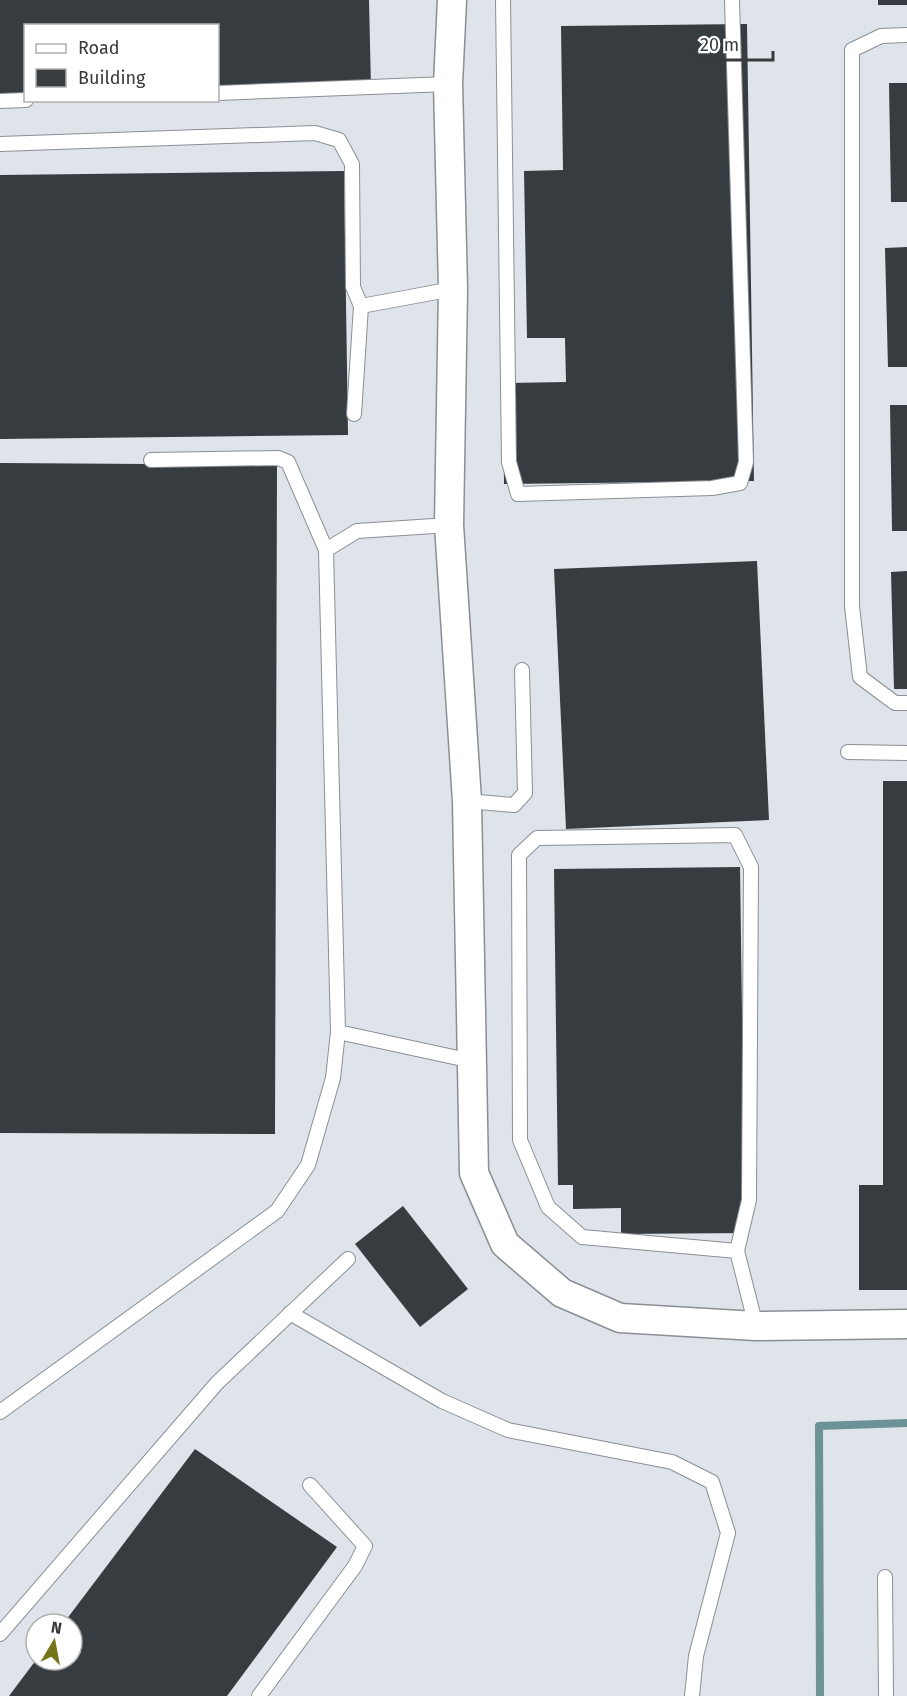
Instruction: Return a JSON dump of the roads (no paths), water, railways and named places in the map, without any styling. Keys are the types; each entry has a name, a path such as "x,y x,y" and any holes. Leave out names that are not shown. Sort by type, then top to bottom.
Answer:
{"street":[{"path":"452,0 448,84 453,289 449,525 467,801 474,1173 506,1244 562,1293 620,1318 756,1326 907,1324"}],"lane":[{"path":"503,0 509,462 518,494 712,488 740,483 746,462 732,0"},
{"path":"907,34 881,36 852,50 852,606 860,676 895,704 907,703"},
{"path":"219,93 448,84"},
{"path":"0,101 24,100"},
{"path":"0,144 315,133 339,140 352,164 353,287 361,306 354,414"},
{"path":"361,306 453,289"},
{"path":"0,1412 277,1211 308,1165 333,1078 338,1032 326,550 288,462 278,458 151,460"},
{"path":"326,550 357,531 449,525"},
{"path":"467,801 514,805 525,793 522,670"},
{"path":"848,752 907,753"},
{"path":"737,1251 582,1237 548,1207 520,1140 519,855 537,838 735,835 751,867 749,1200 737,1251 756,1326"},
{"path":"338,1032 472,1061"},
{"path":"0,1634 217,1383 348,1259"},
{"path":"290,1313 442,1401 508,1430 672,1462 712,1482 728,1533 696,1656 692,1696"},
{"path":"258,1696 355,1566 365,1546 310,1485"},
{"path":"885,1577 886,1696"}],"waterway":[{"path":"820,1696 819,1426 907,1423"}]}
